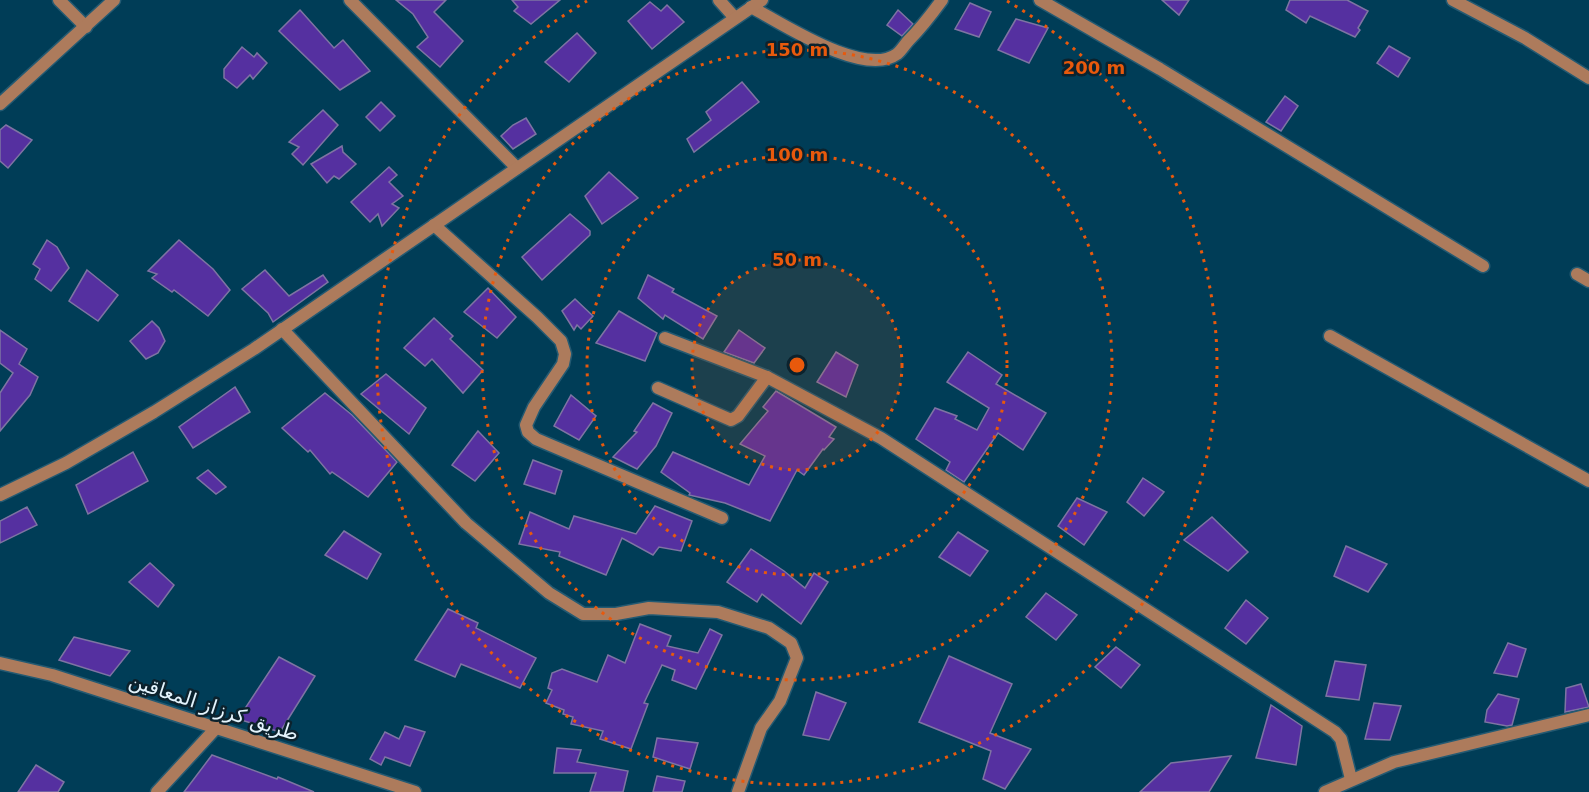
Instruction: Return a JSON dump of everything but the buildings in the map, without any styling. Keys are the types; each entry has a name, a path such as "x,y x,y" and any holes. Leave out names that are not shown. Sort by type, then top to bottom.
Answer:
{"street":[{"path":"59,0 86,27"},
{"path":"0,104 114,0"},
{"path":"350,0 517,168"},
{"path":"719,0 735,18"},
{"path":"0,495 66,463 154,412 282,329 756,4 843,55 863,60 885,59 897,54 922,27 942,0"},
{"path":"1040,0 1160,69 1483,266"},
{"path":"1453,0 1525,38 1589,78"},
{"path":"434,225 561,341 565,354 563,364 534,407 526,425 528,432 536,439 591,464 722,518"},
{"path":"1577,274 1589,281"},
{"path":"282,329 466,523 549,593 566,604 583,614 616,614 649,608 718,612 770,628 791,643 796,658 780,701 761,728 738,792"},
{"path":"1330,336 1589,481"},
{"path":"665,338 767,377 881,438 1088,573 1327,724 1341,739 1351,779"},
{"path":"658,388 731,420 738,416 767,377"},
{"name":"طريق كرزاز المعاقين","path":"0,663 52,675 415,792"},
{"path":"1325,792 1394,762 1589,715"},
{"path":"158,792 217,728"}]}
